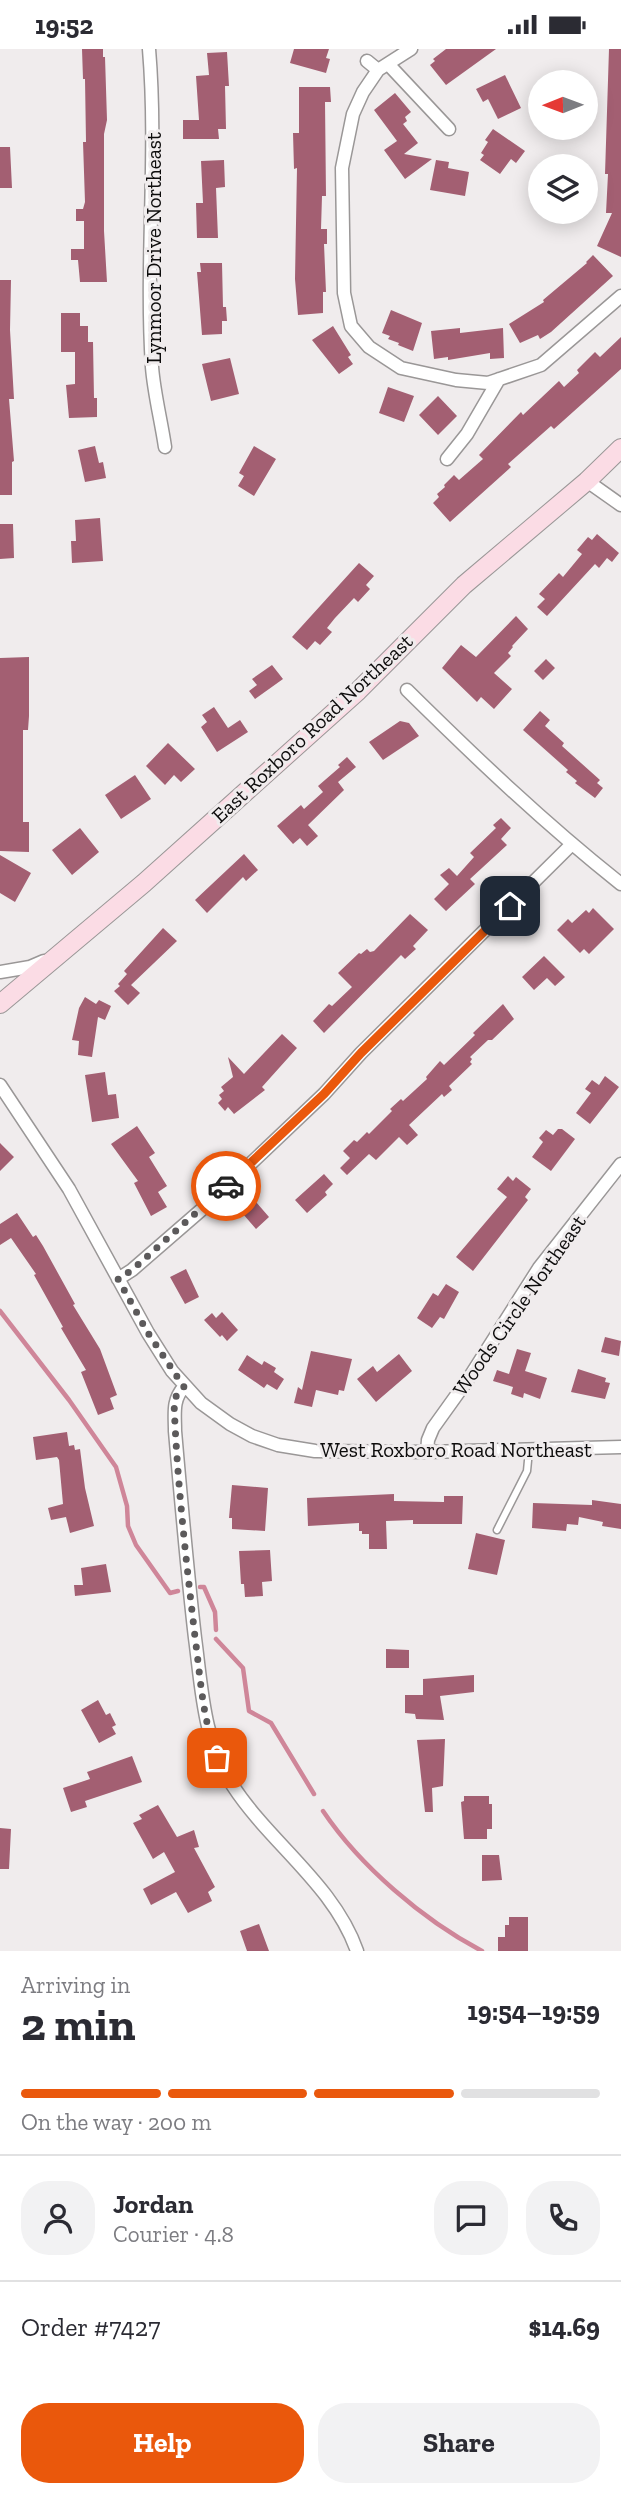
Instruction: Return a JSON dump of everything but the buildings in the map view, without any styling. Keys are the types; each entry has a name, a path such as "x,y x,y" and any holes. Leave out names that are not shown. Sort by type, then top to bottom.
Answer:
{"main road":[{"name":"East Roxboro Road Northeast","path":"0,1004 144,883 358,691 464,585 587,481 621,448"}],"street":[{"name":"Lynmoor Drive Northeast","path":"149,49 153,98 150,199 152,369 165,447"},
{"path":"411,49 384,67 363,92 353,114 342,168 344,293 351,326 369,347 401,368 456,380 488,383 541,365 621,296"},
{"path":"367,61 384,67 449,129"},
{"path":"447,459 467,434 499,379"},
{"path":"587,481 621,505"},
{"path":"407,690 501,782 571,845 621,884"},
{"path":"118,1279 207,1205 324,1094 361,1053 571,845"},
{"path":"0,972 30,967 57,955"},
{"name":"West Roxboro Road Northeast","path":"0,1085 5,1098 69,1189 166,1361 184,1387 230,1424 252,1436 278,1445 315,1451 426,1452 621,1447"},
{"name":"Woods Circle Northeast","path":"426,1452 433,1428 471,1375 539,1268 621,1164"},
{"path":"184,1387 174,1402 175,1431 191,1616 207,1728 217,1758 233,1786 336,1910 357,1951"}],"lane":[{"path":"497,1530 527,1471 529,1450"}],"waterway":[{"path":"0,1311 69,1400 116,1467 127,1506 128,1526 136,1545 170,1593 178,1591"},
{"path":"200,1587 204,1587 215,1612 216,1630"},
{"path":"216,1639 243,1668 249,1711 271,1723 314,1794"},
{"path":"323,1811 355,1852 394,1890 437,1924 482,1951"}],"way so far":[{"path":"217,1758 207,1728 191,1616 174,1402 184,1387 148,1333 118,1279 132,1270 226,1186"}],"route":[{"path":"226,1186 324,1094 361,1053 510,906"}]}
